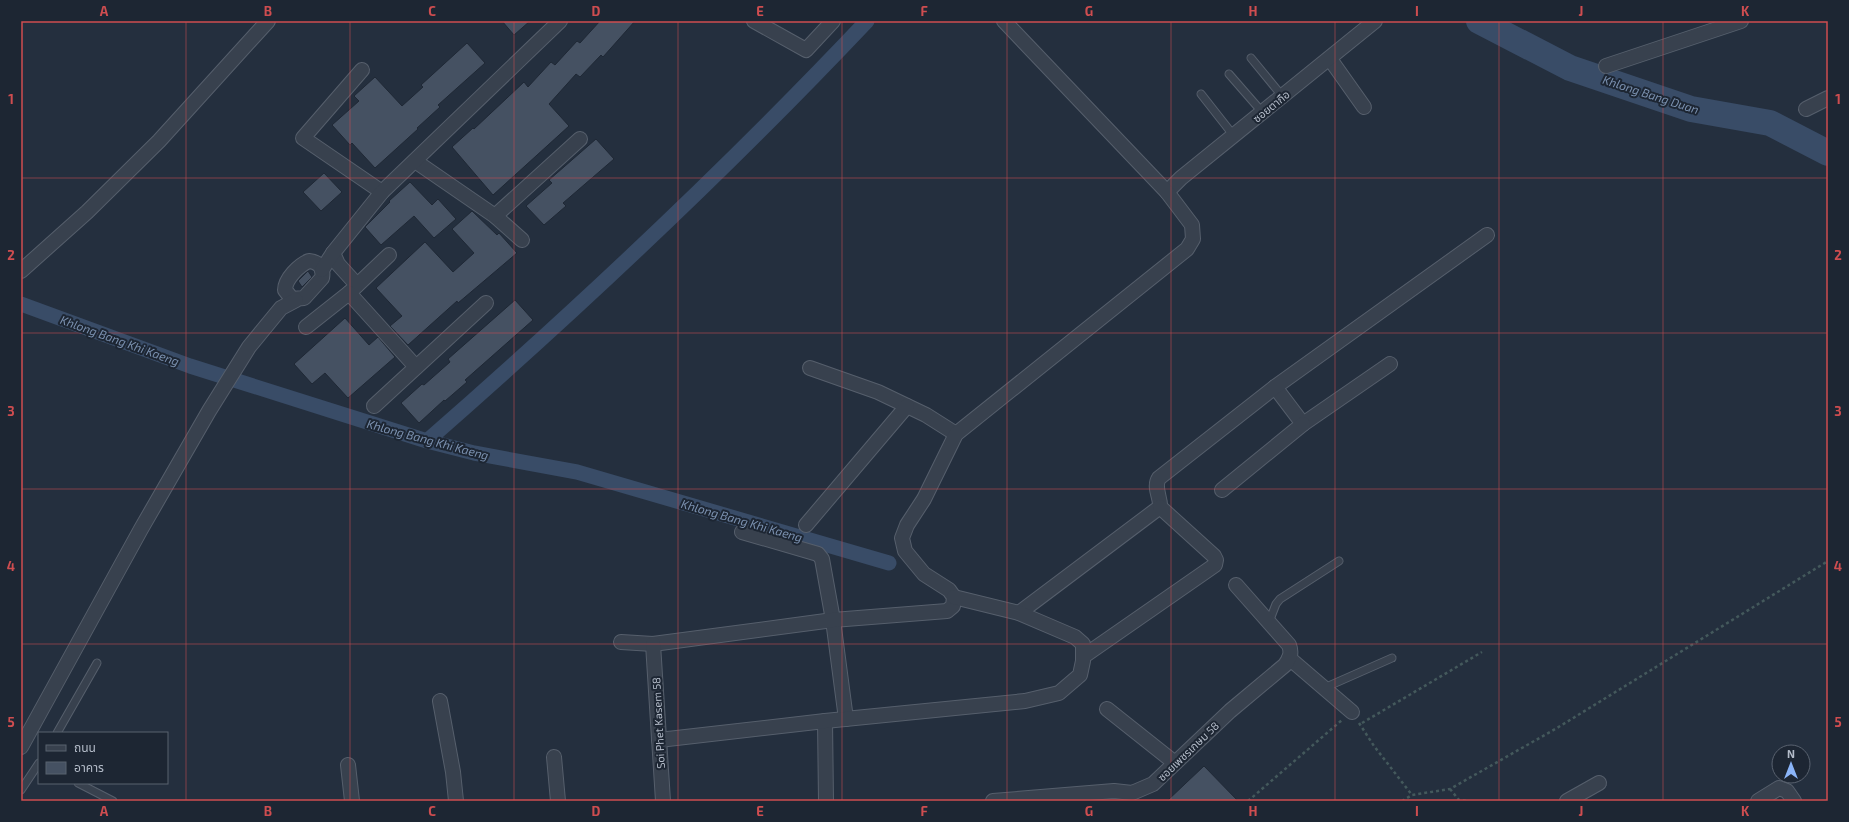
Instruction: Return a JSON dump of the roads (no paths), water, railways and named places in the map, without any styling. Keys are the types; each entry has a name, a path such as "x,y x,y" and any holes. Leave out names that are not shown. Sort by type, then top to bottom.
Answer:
{"street":[{"path":"21,271 87,212 159,141 268,21"},
{"path":"318,266 332,255 382,192 560,21"},
{"path":"754,21 806,50 833,21"},
{"path":"659,740 825,720 1025,700 1059,693 1080,675 1084,656 1083,644 1075,637 1019,613 954,597 949,590 924,574 906,552 902,538 907,525 924,499 956,434 1187,250 1193,239 1192,225 1167,192 1004,21"},
{"name":"ซอยตากือ","path":"1167,192 1181,178 1376,21"},
{"path":"1606,66 1715,25 1741,21"},
{"path":"1330,59 1364,107"},
{"path":"362,70 303,138 382,192"},
{"path":"1806,109 1828,98"},
{"path":"494,216 580,139"},
{"path":"416,161 494,216 522,240"},
{"path":"1019,613 1160,507 1161,501 1156,487 1159,478 1275,387 1487,234"},
{"path":"332,255 353,289 416,367"},
{"path":"306,327 353,289 389,255"},
{"path":"21,747 209,411 249,347 281,308 296,300 304,298 320,282 322,278 318,266 309,261 302,265 286,282 281,308"},
{"path":"285,290 289,297 296,300"},
{"path":"374,406 486,303"},
{"path":"1222,490 1303,424 1390,364"},
{"path":"810,368 878,392 907,406 956,434"},
{"path":"1275,387 1303,424"},
{"path":"806,525 907,406"},
{"path":"1084,656 1215,565 1216,560 1214,556 1160,507"},
{"path":"742,532 818,554 822,559 833,620 846,719"},
{"path":"1236,585 1290,645 1290,658 1352,712"},
{"path":"621,642 653,644 833,620 947,611 953,606 954,597"},
{"name":"Soi Phet Kasem 58","path":"653,644 663,801"},
{"name":"ซอยเพชรเกษม 58","path":"993,801 1114,791 1136,797 1153,784 1230,711 1285,665 1290,658"},
{"path":"440,700 453,772 456,801"},
{"path":"1107,709 1175,763"},
{"path":"825,720 826,801"},
{"path":"554,757 558,801"},
{"path":"348,766 352,801"},
{"path":"1567,801 1599,783"},
{"path":"1758,801 1779,788 1787,791 1794,801"}],"lane":[{"path":"1251,58 1283,97"},
{"path":"1229,74 1263,113"},
{"path":"1201,94 1234,136"},
{"path":"1269,622 1280,599 1339,561"},
{"path":"1324,688 1392,658"},
{"path":"58,732 98,663"},
{"path":"21,790 38,764"},
{"path":"80,784 113,801"}],"waterway":[{"path":"427,441 540,340 652,236 761,130 867,21"},
{"name":"Khlong Bang Duan","path":"1479,21 1570,68 1691,109 1770,123 1828,153"},
{"name":"Khlong Bang Khi Kaeng","path":"21,304 190,366 427,441 474,453 577,472 889,563"}]}
